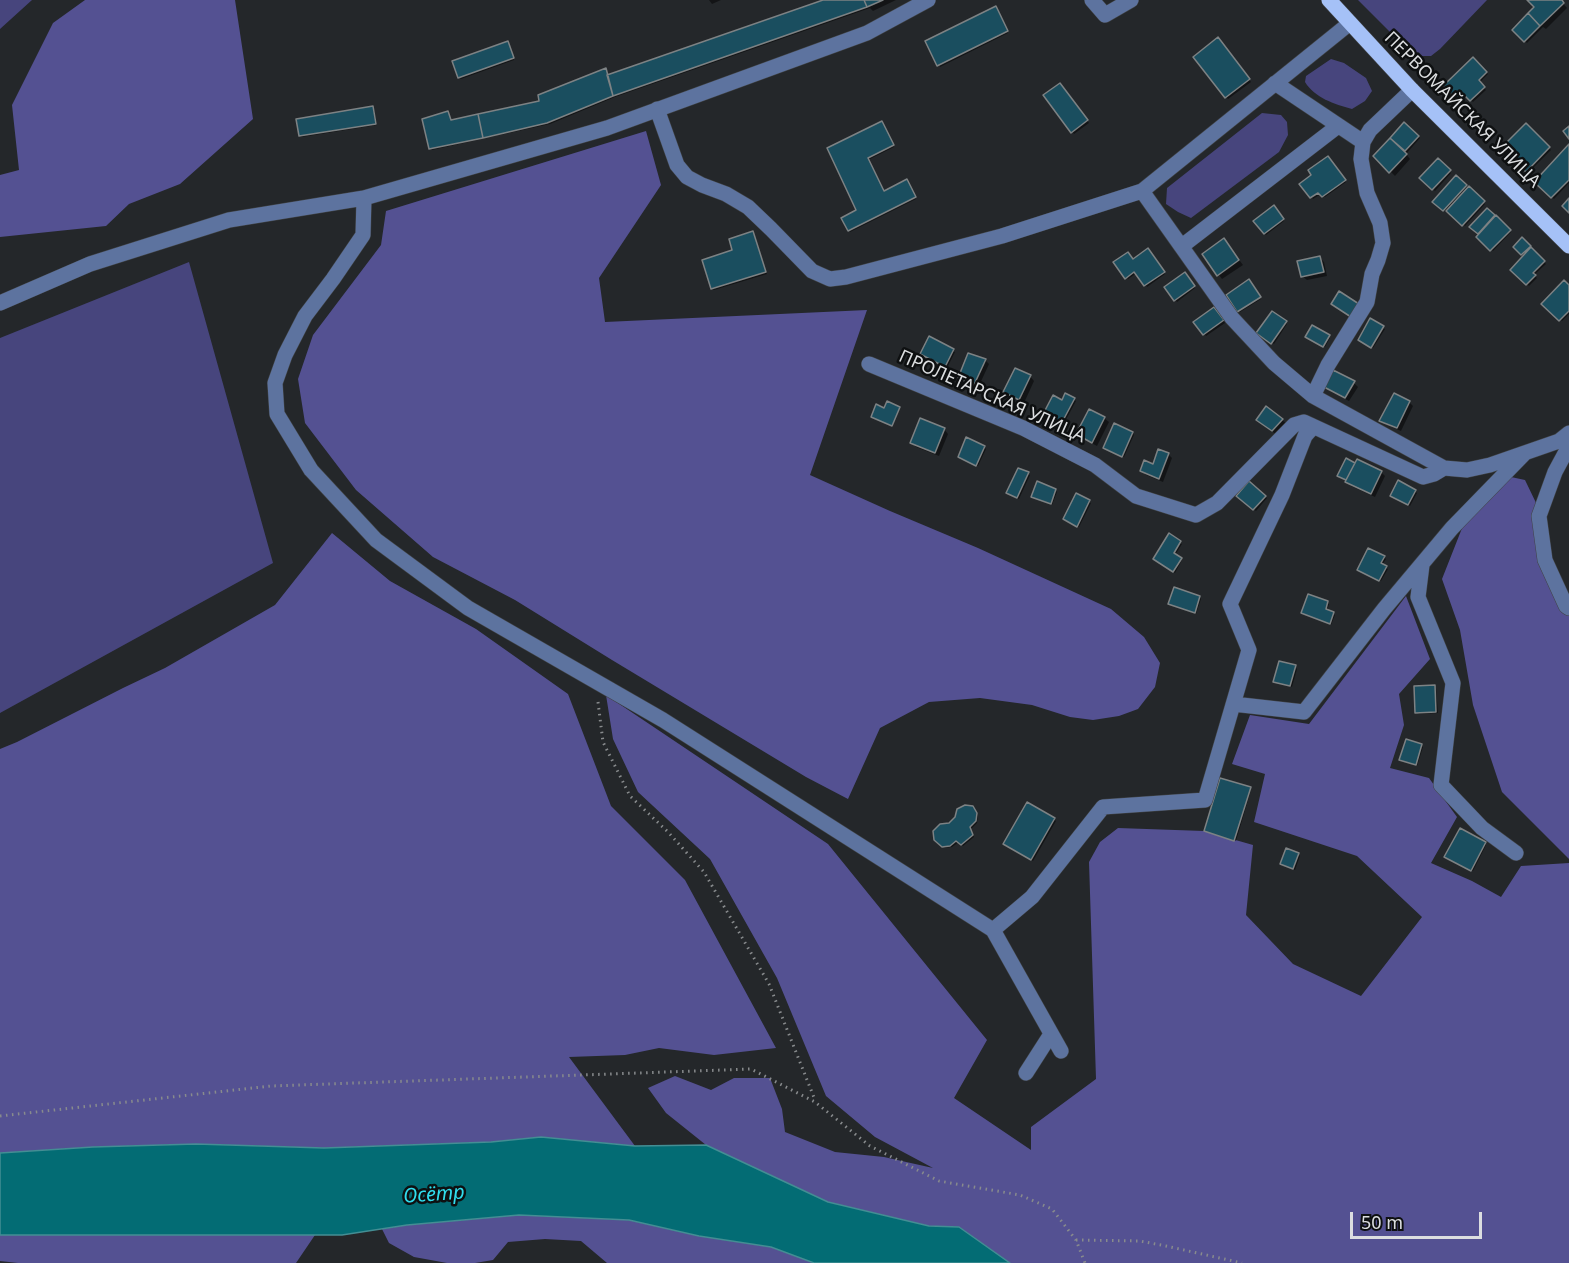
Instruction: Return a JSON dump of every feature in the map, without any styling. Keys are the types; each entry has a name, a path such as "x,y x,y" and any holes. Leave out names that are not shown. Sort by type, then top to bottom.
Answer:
{"main road":[{"name":"ПЕРВОМАЙСКАЯ УЛИЦА","path":"1329,0 1412,90 1569,246"}],"street":[{"path":"0,303 90,264 229,220 364,198 607,128 867,33 928,0"},
{"path":"1092,0 1105,15 1131,0"},
{"path":"657,109 677,165 687,177 726,194 748,207 812,271 830,279 846,278 1002,236 1142,191 1350,23"},
{"path":"1275,83 1363,142"},
{"path":"1313,396 1328,365 1367,302 1372,274 1383,243 1380,223 1367,193 1361,159 1363,142 1370,130 1412,90"},
{"path":"1182,246 1338,126"},
{"path":"1142,191 1232,318 1274,363 1313,396 1444,468 1467,470 1490,465 1559,441 1569,433"},
{"path":"364,198 363,235 304,316 285,355 275,383 277,414 311,470 376,540 468,609 663,720 993,930 1061,1051"},
{"name":"ПРОЛЕТАРСКАЯ УЛИЦА","path":"869,364 1023,428 1095,465 1136,496 1196,515 1216,503 1294,425 1304,423 1312,427"},
{"path":"993,930 1032,897 1103,807 1205,800 1249,650 1230,604 1282,495 1305,436 1312,427 1423,477 1444,468"},
{"path":"1569,446 1555,472 1539,516 1545,560 1569,608"},
{"path":"1233,704 1304,712 1384,609 1452,528 1527,452"},
{"path":"1422,565 1418,597 1453,683 1441,785 1482,828 1516,853"},
{"path":"1026,1073 1051,1034"}],"path":[{"path":"595,681 603,742 630,796 668,832 704,872 769,984 815,1102"},
{"path":"0,1116 271,1086 751,1070 815,1102 870,1146 939,1180 1020,1195 1052,1209 1076,1240 1085,1263"},
{"path":"1076,1240 1140,1241 1242,1263"}],"shaded area":[{"path":"0,0 32,0 0,29"},
{"path":"85,0 235,0 253,119 180,184 129,204 106,226 0,237 0,175 19,170 12,105 53,23"},
{"path":"1358,0 1487,0 1440,49 1431,56 1417,56"},
{"path":"1331,59 1344,63 1366,78 1372,91 1365,101 1352,109 1320,96 1305,82 1306,76"},
{"path":"1262,113 1281,115 1287,122 1288,135 1279,152 1191,218 1166,204 1167,188"},
{"path":"646,131 661,185 599,278 605,322 867,310 810,475 1111,609 1144,637 1160,663 1155,687 1138,709 1119,716 1093,720 1070,717 1032,705 980,698 929,702 880,728 848,799 806,777 515,600 433,557 356,490 305,423 298,379 313,335 381,245 386,211"},
{"path":"189,262 273,563 0,713 0,338"},
{"path":"1511,477 1525,480 1538,507 1546,569 1569,612 1569,859 1502,792 1473,705 1460,630 1442,579 1468,513"},
{"path":"332,533 390,581 476,629 568,694 611,806 685,880 776,1048 714,1055 659,1048 625,1055 569,1057 635,1146 541,1137 491,1142 324,1148 196,1144 0,1153 0,749 165,668 275,605"},
{"path":"1406,596 1430,659 1399,694 1404,725 1390,768 1429,778 1457,817 1431,863 1501,897 1521,866 1569,863 1569,1263 1010,1263 959,1227 929,1226 828,1202 706,1145 666,1113 648,1088 675,1076 711,1090 734,1078 770,1078 782,1109 785,1132 835,1152 884,1157 933,1168 875,1137 826,1096 777,978 710,859 638,792 613,739 606,695 828,844 987,1040 954,1098 1031,1150 1031,1127 1096,1079 1089,862 1100,842 1118,828 1204,831 1253,845 1246,915 1293,964 1361,996 1422,917 1357,856 1254,822 1265,774 1232,764 1250,715 1309,724"},
{"path":"519,1215 629,1220 699,1236 771,1247 814,1263 607,1263 581,1241 545,1239 508,1242 493,1260 475,1263 447,1263 414,1257 389,1243 382,1229"},
{"path":"0,1235 315,1235 296,1263 18,1263 0,1261"}],"water":[{"name":"Осётр","path":"541,1137 635,1146 706,1145 828,1202 929,1226 959,1227 1010,1263 814,1263 771,1247 699,1236 629,1220 519,1215 407,1225 342,1235 0,1235 0,1153 196,1144 324,1148 491,1142"}],"building":[{"path":"823,0 864,0 867,7 613,96 607,75"},
{"path":"864,0 883,0 867,7"},
{"path":"1527,0 1562,0 1564,3 1540,26 1528,13 1534,7"},
{"path":"996,6 1008,31 937,66 925,41"},
{"path":"1528,13 1540,26 1524,42 1512,30"},
{"path":"1218,37 1250,79 1225,98 1193,57"},
{"path":"508,41 514,58 458,78 452,61"},
{"path":"1473,57 1487,72 1479,80 1485,87 1470,101 1464,95 1458,101 1443,86"},
{"path":"606,68 613,96 547,123 483,138 478,114 539,101 538,95"},
{"path":"1060,83 1088,120 1071,133 1043,95"},
{"path":"373,106 376,124 299,136 296,119"},
{"path":"448,111 451,120 478,114 483,138 429,149 422,119"},
{"path":"882,121 894,145 868,158 884,191 907,179 916,197 848,231 841,218 856,210 827,148"},
{"path":"1404,122 1419,136 1405,151 1390,138"},
{"path":"1526,123 1550,147 1526,172 1501,148"},
{"path":"1569,126 1569,139 1563,131"},
{"path":"1390,138 1407,154 1389,173 1373,156"},
{"path":"1569,144 1569,180 1551,198 1534,182"},
{"path":"1328,156 1346,180 1322,197 1318,193 1310,198 1299,184 1311,175 1308,170"},
{"path":"1438,158 1451,170 1432,190 1419,178"},
{"path":"1456,175 1467,185 1443,211 1432,202"},
{"path":"1469,186 1485,201 1462,226 1446,211"},
{"path":"1569,198 1569,213 1562,206"},
{"path":"1274,205 1284,219 1264,234 1253,221"},
{"path":"1487,208 1495,215 1478,234 1469,227"},
{"path":"1496,215 1511,230 1490,251 1476,237"},
{"path":"753,231 766,272 711,289 702,260 732,250 729,239"},
{"path":"1522,237 1531,246 1521,255 1513,247"},
{"path":"1224,238 1239,260 1217,276 1202,254"},
{"path":"1531,247 1545,261 1533,273 1536,275 1526,285 1510,270"},
{"path":"1148,248 1165,272 1144,286 1134,272 1125,279 1113,262 1128,252 1133,259"},
{"path":"1320,256 1324,272 1301,277 1297,261"},
{"path":"1185,272 1195,286 1174,301 1164,287"},
{"path":"1249,279 1261,297 1237,312 1226,295"},
{"path":"1564,280 1569,285 1569,311 1559,321 1541,304"},
{"path":"1339,291 1359,304 1351,317 1331,304"},
{"path":"1214,307 1224,320 1203,335 1193,322"},
{"path":"1272,311 1287,321 1271,344 1256,333"},
{"path":"1370,318 1384,326 1371,348 1358,340"},
{"path":"1312,325 1330,335 1323,347 1305,337"},
{"path":"929,336 954,349 945,367 920,354"},
{"path":"968,353 986,359 974,385 958,378"},
{"path":"1015,368 1031,375 1019,400 1003,392"},
{"path":"1333,370 1355,381 1345,398 1324,387"},
{"path":"1065,393 1075,398 1059,428 1041,418 1053,395 1062,400"},
{"path":"1394,393 1410,401 1397,428 1379,421"},
{"path":"887,401 900,407 892,426 871,417 876,404 884,408"},
{"path":"1266,406 1283,419 1272,431 1256,420"},
{"path":"1089,409 1105,417 1092,443 1076,434"},
{"path":"920,418 945,428 935,453 910,443"},
{"path":"1114,423 1133,432 1122,457 1103,448"},
{"path":"966,437 985,446 976,466 958,457"},
{"path":"1158,449 1169,453 1159,479 1140,471 1144,460 1153,464"},
{"path":"1346,458 1355,463 1346,480 1337,476"},
{"path":"1357,459 1382,471 1371,494 1345,482"},
{"path":"1018,468 1029,472 1017,498 1006,493"},
{"path":"1398,480 1416,490 1408,505 1390,496"},
{"path":"1037,481 1056,489 1051,504 1031,497"},
{"path":"1249,481 1266,496 1253,510 1236,496"},
{"path":"1076,493 1090,500 1077,527 1063,519"},
{"path":"1169,533 1181,541 1174,553 1182,558 1173,572 1153,559"},
{"path":"1368,548 1385,556 1381,563 1387,566 1379,581 1357,570"},
{"path":"1174,587 1200,596 1195,613 1168,604"},
{"path":"1308,594 1328,601 1326,609 1334,612 1330,624 1301,613"},
{"path":"1279,661 1296,665 1290,686 1273,682"},
{"path":"1435,685 1436,712 1415,713 1414,686"},
{"path":"1406,739 1422,744 1416,765 1399,760"},
{"path":"1220,778 1251,787 1234,841 1204,831"},
{"path":"1027,802 1055,818 1031,860 1003,844"},
{"path":"965,805 973,806 977,813 976,821 970,827 973,835 961,845 956,841 950,846 942,847 934,840 933,831 940,824 949,823 955,817 957,809"},
{"path":"1460,828 1486,842 1471,871 1444,857"},
{"path":"1286,848 1299,853 1293,869 1280,864"}]}
